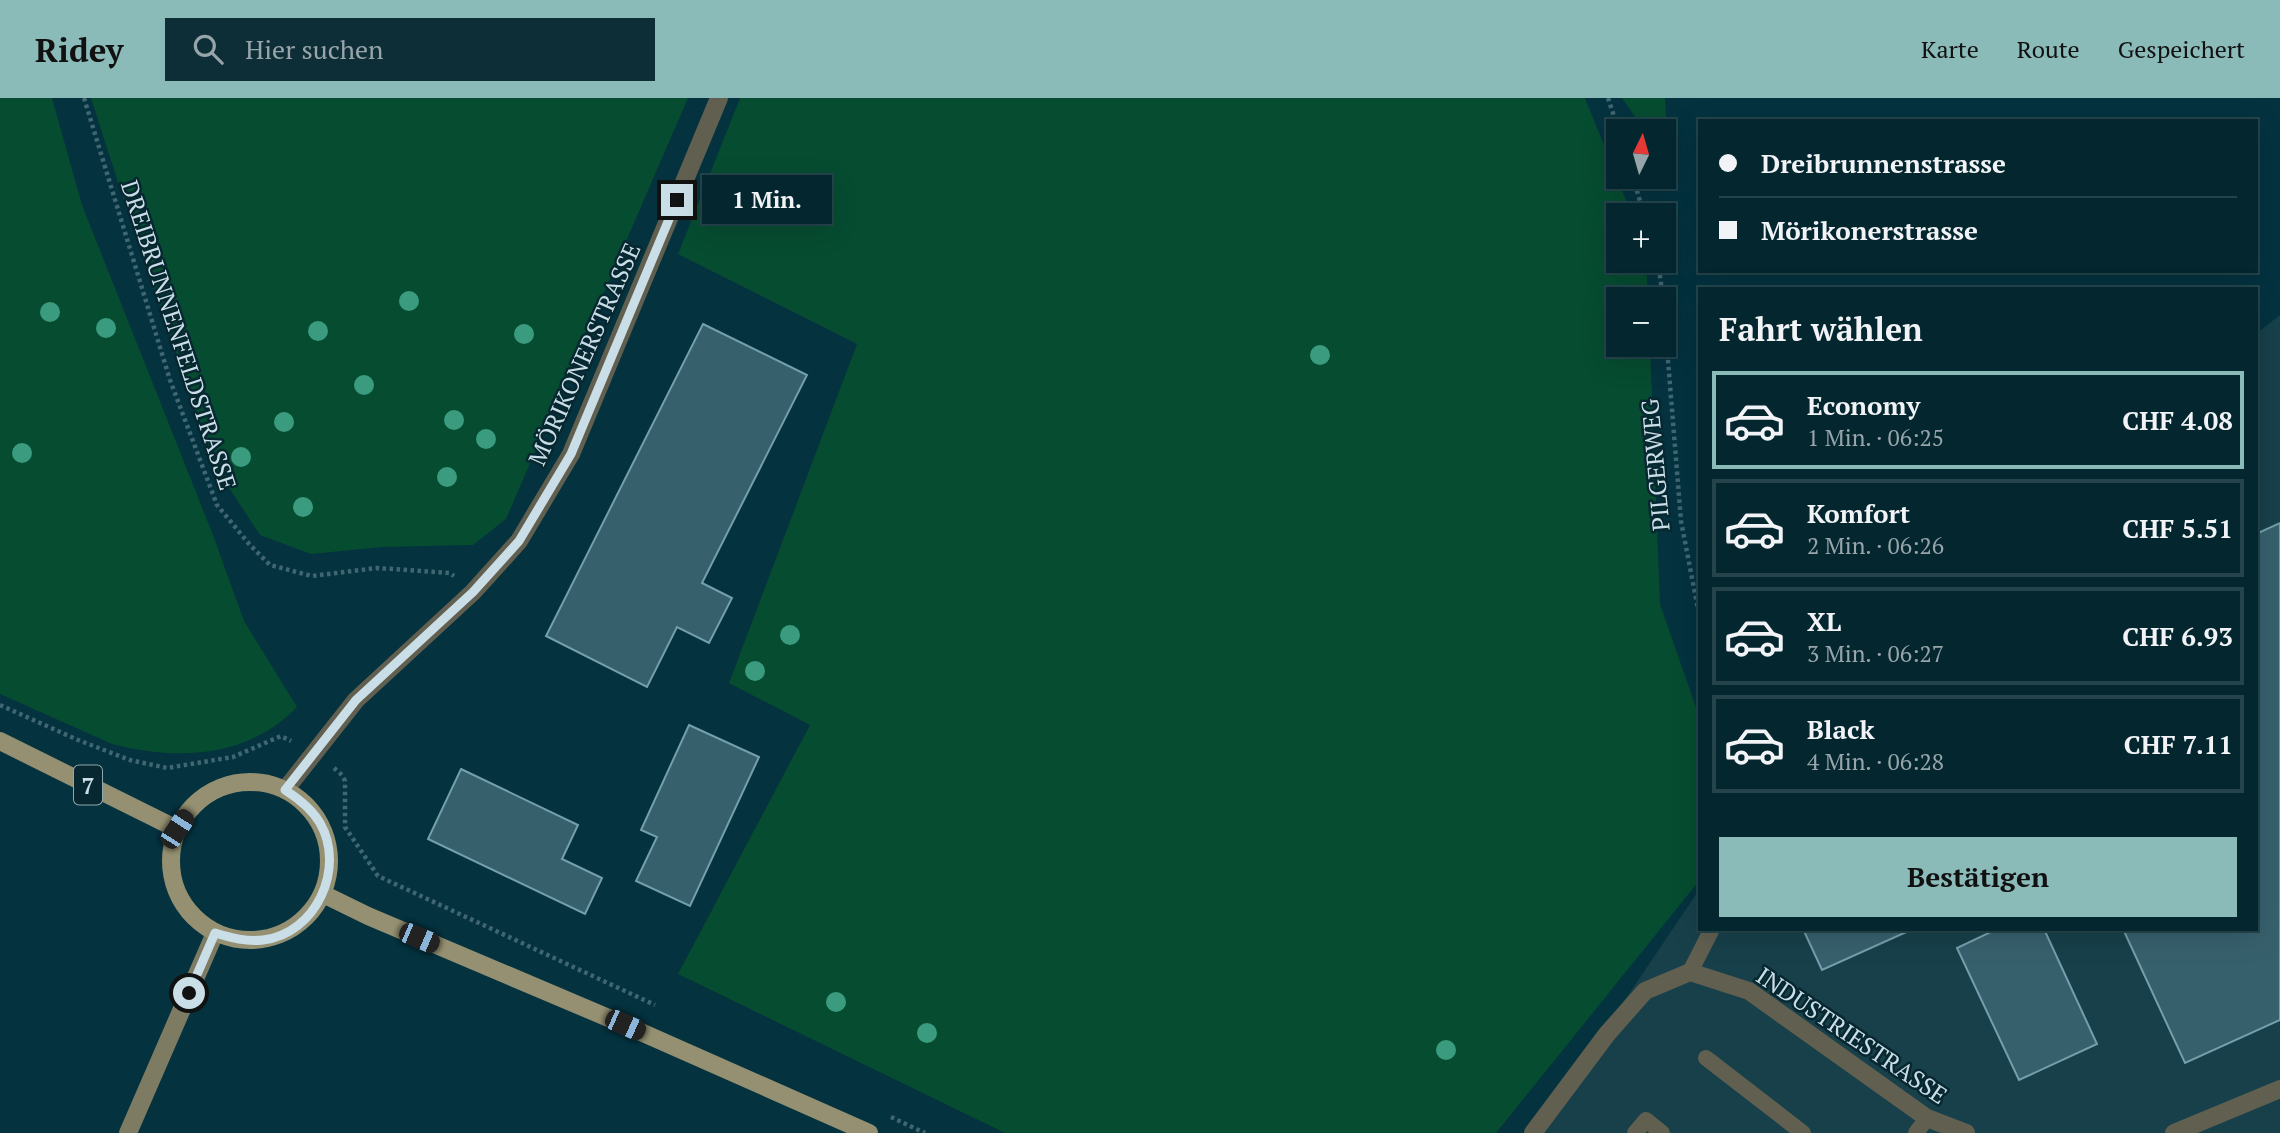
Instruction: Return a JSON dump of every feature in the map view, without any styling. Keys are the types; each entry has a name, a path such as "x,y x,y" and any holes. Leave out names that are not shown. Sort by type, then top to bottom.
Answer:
{"main road":[{"name":"7","path":"0,741 177,829"},
{"path":"261,782 285,790 305,804 320,823 329,846 330,870 323,894 309,915 289,931 265,940 240,941 215,933 195,919 180,900 172,877 171,853 177,829 191,808 211,792 235,783 261,782"},
{"path":"323,894 368,916 625,1025 869,1133"}],"street":[{"name":"MÖRIKONERSTRASSE","path":"285,790 356,700 473,592 519,541 571,454 719,98"},
{"path":"128,1133 215,933"},
{"path":"1533,1133 1607,1034 1645,991 1690,972"},
{"name":"INDUSTRIESTRASSE","path":"1690,972 1748,991 1927,1118 1966,1133"},
{"path":"2174,1133 2280,1088"}],"lane":[{"path":"1690,972 1711,931"},
{"path":"1706,1058 1803,1133"},
{"path":"1916,1133 1927,1118"},
{"path":"1635,1133 1646,1120 1662,1133"}],"path":[{"name":"DREIBRUNNENFELDSTRASSE","path":"84,98 170,380 217,505 270,565 312,576 377,568 450,573 473,592"},
{"path":"1608,98 1615,119"},
{"name":"PILGERWEG","path":"1668,357 1681,521 1698,609"},
{"path":"0,705 130,760 167,768 233,757 281,736 342,775 345,827 378,876 666,1010"},
{"path":"888,1115 925,1133"}],"shaded area":[{"path":"2280,315 2280,1133 1535,1133 1698,891 1698,931 2258,931 2258,332"}],"green space":[{"path":"0,98 52,98 82,205 213,535 244,621 297,707 278,724 257,737 234,746 211,751 162,753 112,744 0,694"},
{"path":"91,98 688,98 506,519 473,545 382,547 311,554 260,535 216,468 134,232"},
{"path":"740,98 1585,98 1606,150 1606,189 1622,189 1627,203 1606,203 1606,273 1647,273 1647,287 1606,287 1606,357 1650,357 1660,604 1698,713 1698,882 1496,1133 1005,1133 678,974 810,725 729,683 857,344 678,254"},
{"path":"1622,98 1665,98 1666,119 1637,119"}],"building":[{"path":"703,324 807,375 702,583 732,598 709,643 677,627 647,687 546,636"},
{"path":"2280,523 2280,1020 2185,1063 2124,931 2258,931 2258,533"},
{"path":"689,725 759,757 690,906 636,881 657,837 641,830"},
{"path":"461,769 578,825 562,859 602,878 585,914 428,839"},
{"path":"1804,931 1909,931 1822,970"},
{"path":"1993,931 2045,931 2097,1044 2019,1080 1957,948"}],"route":[{"path":"189,993 215,933 240,941 265,940 289,931 309,915 323,894 330,870 329,846 320,823 305,804 285,790 356,700 473,592 519,541 571,454 677,200"}]}
